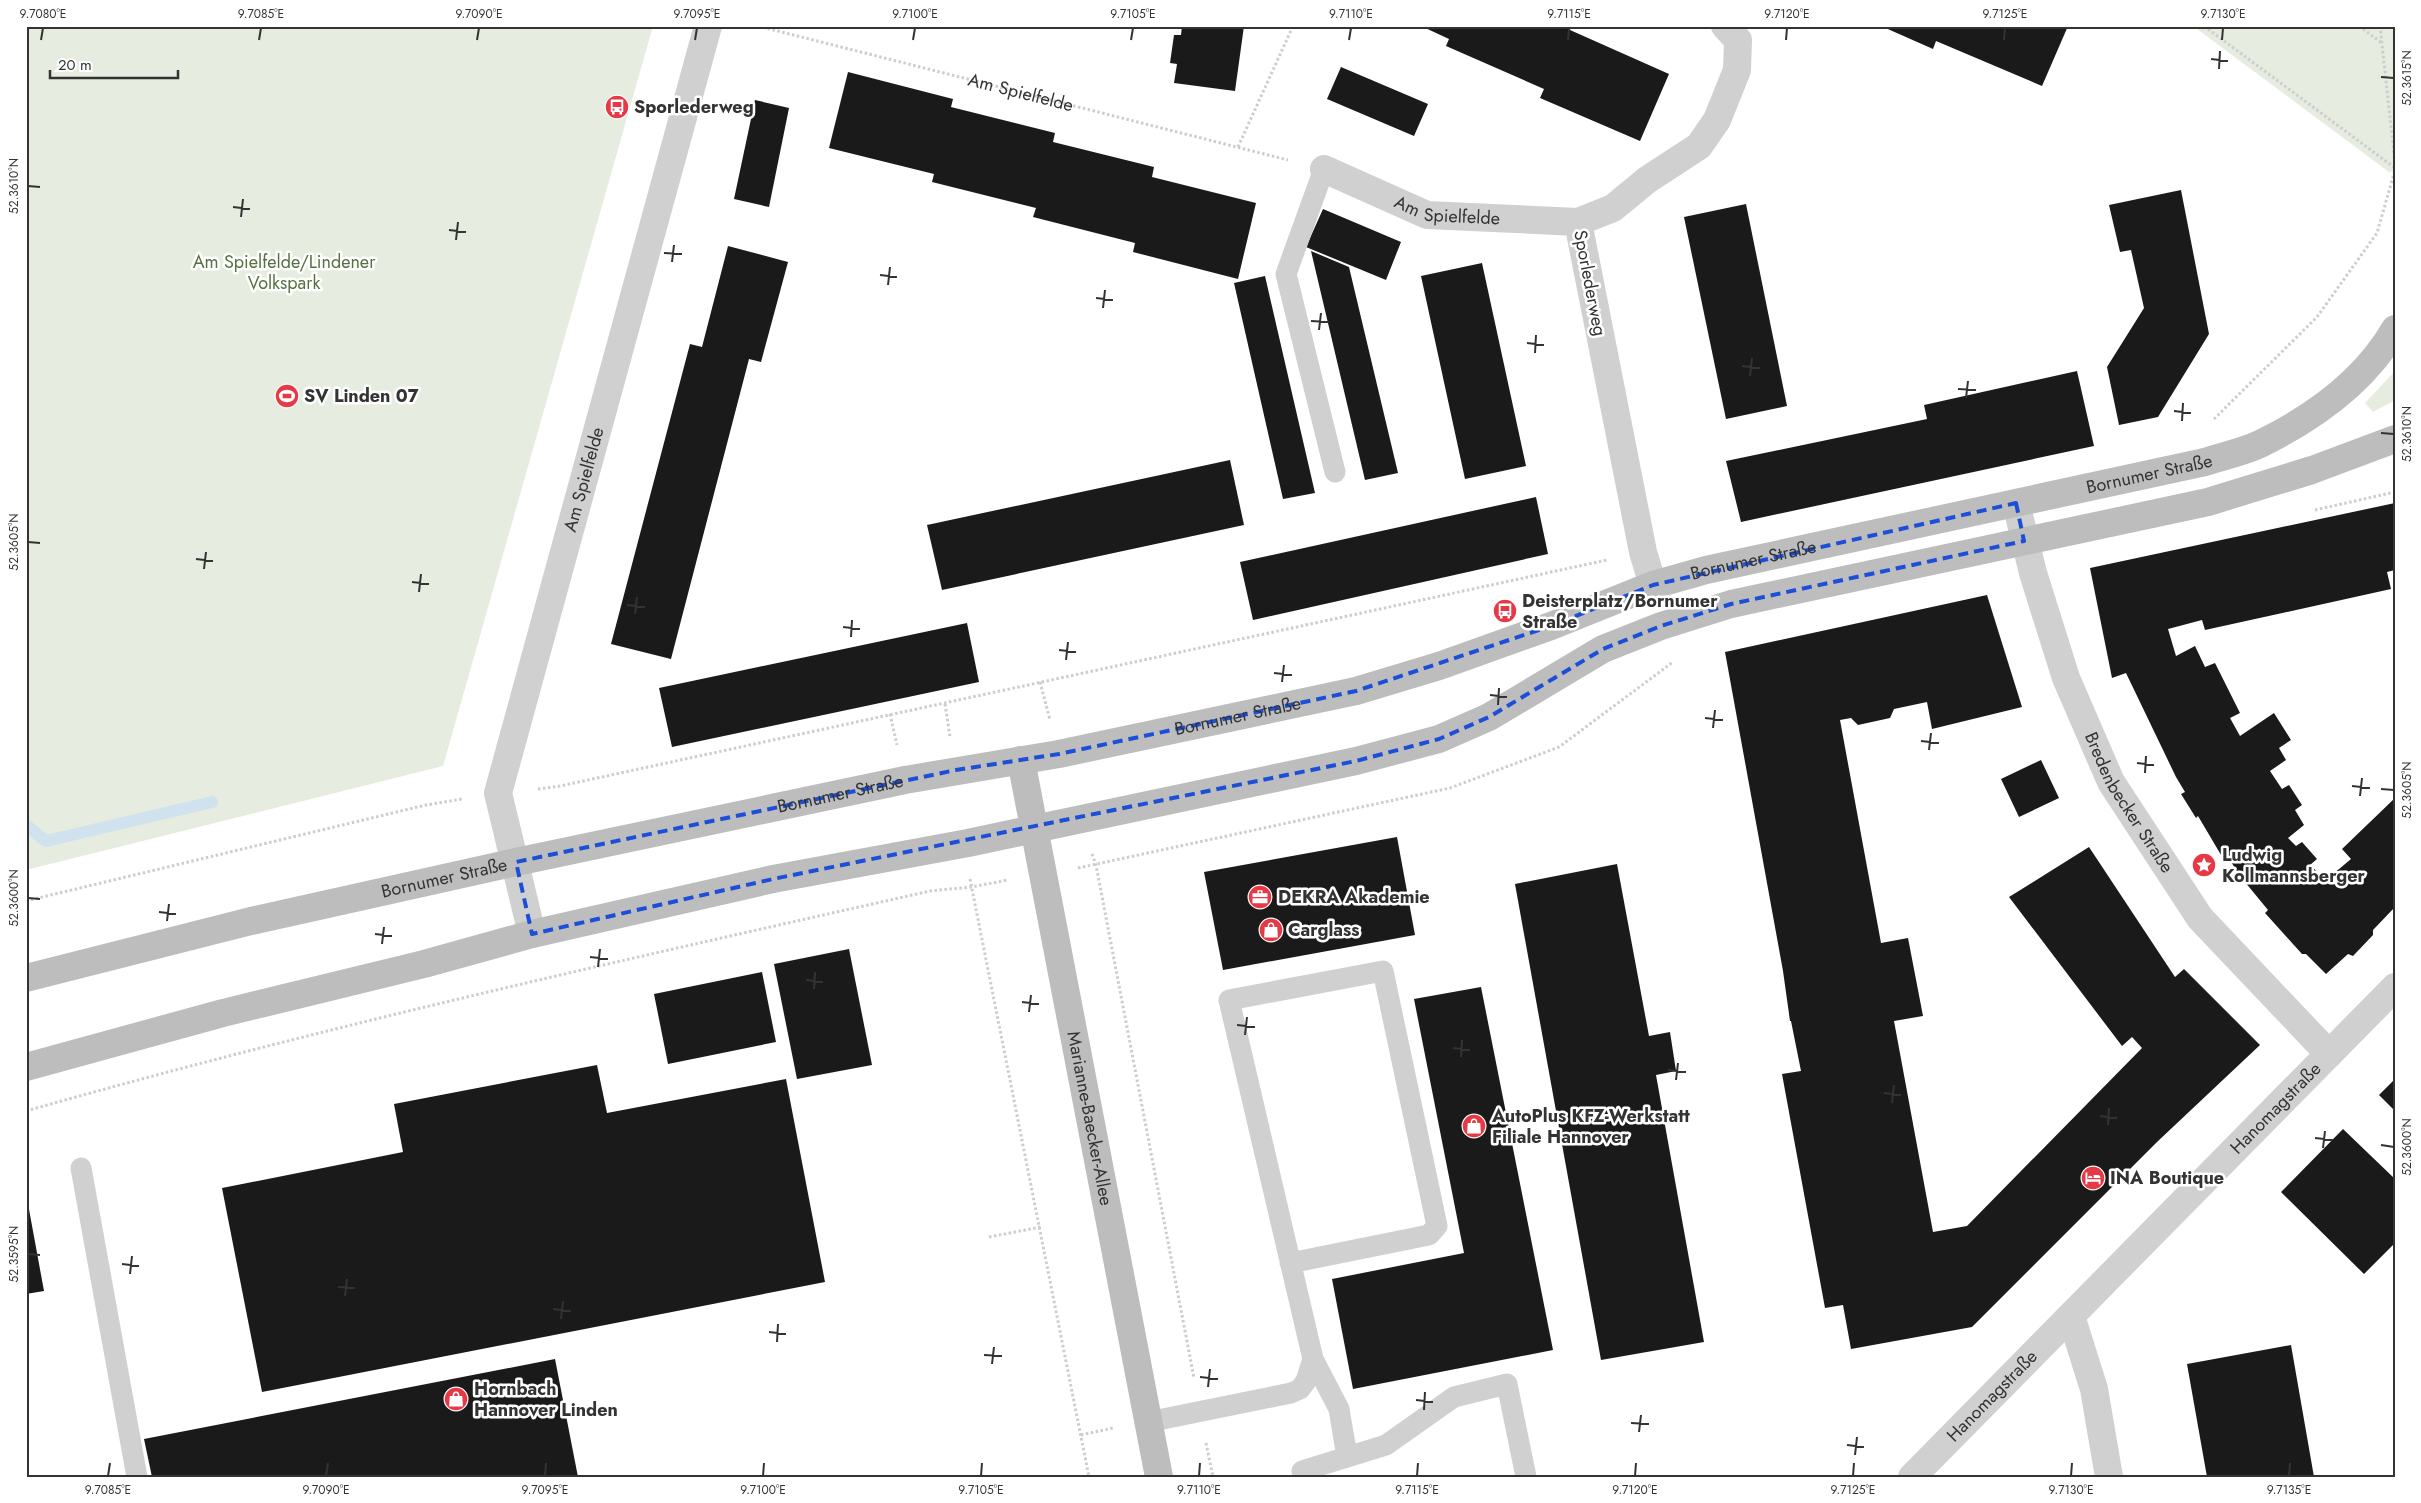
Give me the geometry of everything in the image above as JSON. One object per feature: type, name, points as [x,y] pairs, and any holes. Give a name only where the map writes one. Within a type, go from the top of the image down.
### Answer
[{"type":"main road","name":"Bornumer Straße","points":[[26,978],[251,921],[516,862],[905,780],[1021,760],[1356,691],[1438,666],[1542,629],[1653,585],[1706,570],[2205,462],[2258,444],[2309,416],[2354,381],[2383,349],[2395,329]]},
{"type":"main road","name":"Bornumer Straße","points":[[26,1066],[532,934],[773,879],[1035,828],[1356,761],[1439,739],[1489,718],[1603,649],[1661,626],[1731,604],[2208,502],[2312,470],[2395,439]]},
{"type":"main road","name":"Marianne-Baecker-Allee","points":[[1021,760],[1158,1477]]},
{"type":"street","name":"Am Spielfelde","points":[[532,934],[498,793],[708,26]]},
{"type":"street","name":"Sporlederweg","points":[[1653,585],[1643,552],[1578,222],[1613,208],[1647,180],[1698,146],[1717,120],[1737,70],[1738,40],[1725,26]]},
{"type":"street","name":"Am Spielfelde","points":[[1324,169],[1427,214],[1578,222]]},
{"type":"street","name":"Bredenbecker Straße","points":[[2016,503],[2024,541],[2066,678],[2111,782],[2200,918],[2329,1054]]},
{"type":"street","name":"Hanomagstraße","points":[[1912,1477],[2395,987]]},
{"type":"street","points":[[2071,1316],[2094,1389],[2109,1477]]},
{"type":"lane","points":[[1324,169],[1286,274],[1335,472]]},
{"type":"lane","points":[[1290,1263],[1429,1235],[1437,1226],[1383,971],[1229,1000],[1290,1263],[1313,1359],[1339,1409],[1347,1457]]},
{"type":"lane","points":[[81,1168],[137,1477]]},
{"type":"lane","points":[[1148,1422],[1300,1389],[1312,1369],[1313,1359]]},
{"type":"lane","points":[[1303,1477],[1302,1471],[1386,1445],[1454,1397],[1506,1384],[1526,1477]]},
{"type":"path","name":"Am Spielfelde","points":[[758,26],[1284,159]]},
{"type":"path","points":[[1238,147],[1293,26]]},
{"type":"path","points":[[2204,26],[2395,169],[2377,233],[2317,317],[2208,425]]},
{"type":"path","points":[[2359,26],[2383,44]]},
{"type":"path","points":[[2380,26],[2395,164]]},
{"type":"path","points":[[26,902],[426,805],[498,793],[560,786],[1643,552]]},
{"type":"path","points":[[1096,865],[1213,1477]]},
{"type":"path","points":[[26,1111],[299,1038],[543,978],[930,891],[971,887],[1041,1227],[1089,1477]]},
{"type":"path","points":[[989,1237],[1041,1227]]},
{"type":"highlighted area","points":[[2016,503],[2024,541],[1731,604],[1661,626],[1603,649],[1489,717],[1439,739],[1356,761],[773,879],[532,934],[516,862],[956,770],[1059,754],[1356,691],[1551,626],[1653,585]]},
{"type":"green space","name":"SV Linden 07","points":[[26,26],[653,26],[443,766],[26,870]]},
{"type":"green space","points":[[2193,26],[2395,26],[2395,171],[2389,172]]},
{"type":"green space","points":[[2395,371],[2395,400],[2373,412],[2365,403]]},
{"type":"building","points":[[1182,26],[1244,26],[1235,91],[1174,83],[1177,64],[1170,63],[1174,35],[1181,35]]},
{"type":"building","points":[[1421,26],[1571,26],[1570,30],[1669,74],[1640,141],[1540,98],[1544,89],[1446,46],[1449,39]]},
{"type":"building","points":[[1881,26],[2068,26],[2042,86],[1936,41],[1933,49]]},
{"type":"building","points":[[1341,67],[1428,104],[1414,136],[1327,99]]},
{"type":"building","points":[[848,72],[953,99],[951,107],[1055,133],[1053,142],[1154,167],[1152,177],[1256,203],[1238,279],[1133,252],[1135,243],[1033,217],[1036,208],[932,182],[934,174],[829,148]]},
{"type":"building","points":[[755,100],[789,108],[769,207],[734,199]]},
{"type":"building","points":[[2181,190],[2209,334],[2158,417],[2119,425],[2107,367],[2144,308],[2131,250],[2120,252],[2109,205]]},
{"type":"building","points":[[1746,204],[1787,406],[1726,419],[1684,217]]},
{"type":"building","points":[[1323,209],[1401,242],[1386,280],[1306,247]]},
{"type":"building","points":[[728,246],[788,262],[761,362],[749,359],[671,659],[611,644],[690,344],[702,347]]},
{"type":"building","points":[[1311,251],[1349,267],[1398,473],[1365,480]]},
{"type":"building","points":[[1482,263],[1526,466],[1465,479],[1421,276]]},
{"type":"building","points":[[1265,276],[1315,493],[1283,499],[1234,283]]},
{"type":"building","points":[[2077,371],[2094,446],[1741,522],[1726,461],[1927,419],[1924,405]]},
{"type":"building","points":[[1230,460],[1244,525],[942,590],[927,525]]},
{"type":"building","points":[[1536,497],[1548,554],[1253,620],[1240,562]]},
{"type":"building","points":[[2395,503],[2395,570],[2387,572],[2391,589],[2205,630],[2202,620],[2168,629],[2176,656],[2195,646],[2205,667],[2215,663],[2240,713],[2230,718],[2240,736],[2274,713],[2291,740],[2279,748],[2286,760],[2270,771],[2282,789],[2289,785],[2302,805],[2295,810],[2304,825],[2288,838],[2296,846],[2302,842],[2317,859],[2310,865],[2326,880],[2351,859],[2342,849],[2395,798],[2395,907],[2373,930],[2373,935],[2353,956],[2348,954],[2326,974],[2306,954],[2302,954],[2265,913],[2268,910],[2240,876],[2228,857],[2224,860],[2198,816],[2196,818],[2181,794],[2185,792],[2126,673],[2112,678],[2090,568]]},
{"type":"building","points":[[1987,595],[2022,707],[1932,729],[1927,702],[1894,709],[1890,718],[1858,725],[1851,718],[1840,720],[1881,943],[1908,938],[1923,1016],[1894,1021],[1933,1232],[1967,1226],[2142,1048],[2132,1037],[2122,1046],[2009,897],[2089,847],[2175,977],[2184,969],[2260,1045],[2157,1142],[1972,1327],[1851,1349],[1843,1305],[1825,1308],[1782,1074],[1801,1071],[1790,1021],[1783,971],[1725,652]]},
{"type":"building","points":[[967,623],[979,682],[672,747],[659,688]]},
{"type":"building","points":[[2041,760],[2059,798],[2019,817],[2001,779]]},
{"type":"building","points":[[1397,837],[1415,935],[1223,970],[1204,872]]},
{"type":"building","points":[[1617,864],[1649,1036],[1670,1032],[1676,1071],[1656,1075],[1704,1342],[1601,1360],[1515,884]]},
{"type":"building","points":[[849,949],[872,1065],[797,1079],[774,964]]},
{"type":"building","points":[[762,972],[776,1042],[668,1064],[654,994]]},
{"type":"building","name":"AutoPlus KFZ-Werkstatt Filiale Hannover","points":[[1481,987],[1553,1350],[1353,1389],[1332,1279],[1464,1253],[1414,999]]},
{"type":"building","points":[[597,1065],[607,1113],[786,1079],[825,1282],[262,1392],[222,1188],[403,1152],[394,1104]]},
{"type":"building","points":[[2395,1079],[2395,1111],[2379,1095]]},
{"type":"building","points":[[2343,1129],[2395,1179],[2395,1243],[2364,1274],[2281,1192]]},
{"type":"building","points":[[26,1193],[44,1291],[26,1294]]},
{"type":"building","points":[[2291,1345],[2314,1477],[2207,1477],[2187,1364]]},
{"type":"building","name":"Hornbach Hannover Linden","points":[[555,1359],[578,1477],[152,1477],[144,1439]]},
{"type":"waterway","points":[[26,825],[46,841],[212,802]]},
{"type":"place","name":"Sporlederweg","points":[[617,107]]},
{"type":"place","name":"SV Linden 07","points":[[287,396]]},
{"type":"place","name":"Deisterplatz/Bornumer Straße","points":[[1505,611]]},
{"type":"place","name":"Ludwig Kollmannsberger","points":[[2204,865]]},
{"type":"place","name":"DEKRA Akademie","points":[[1260,897]]},
{"type":"place","name":"Carglass","points":[[1271,930]]},
{"type":"place","name":"AutoPlus KFZ-Werkstatt Filiale Hannover","points":[[1474,1126]]},
{"type":"place","name":"INA Boutique","points":[[2093,1178]]},
{"type":"place","name":"Hornbach Hannover Linden","points":[[456,1399]]},
{"type":"park label","name":"Am Spielfelde/Lindener Volkspark","points":[[284,272]]}]
